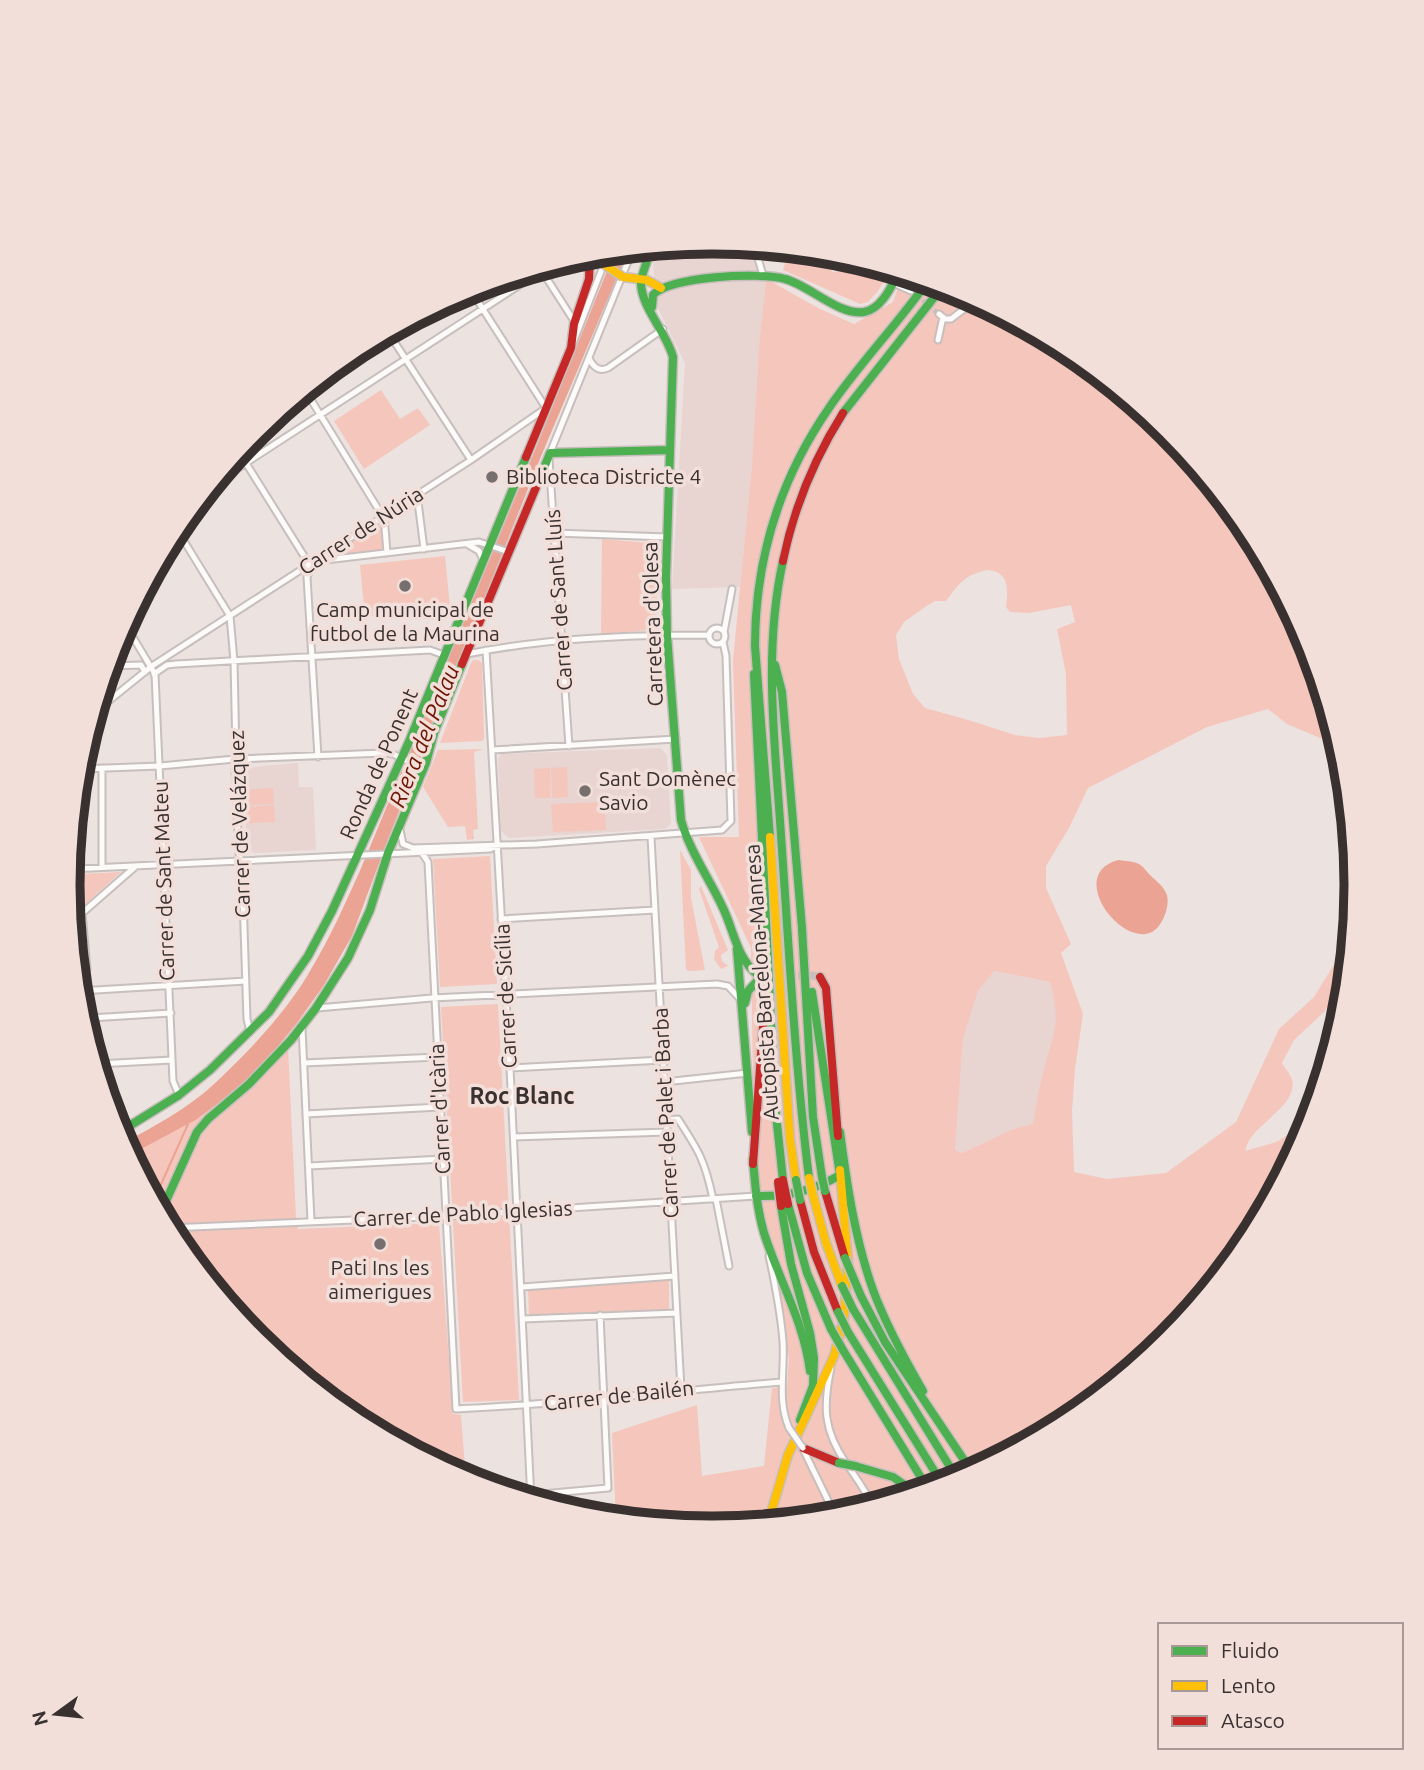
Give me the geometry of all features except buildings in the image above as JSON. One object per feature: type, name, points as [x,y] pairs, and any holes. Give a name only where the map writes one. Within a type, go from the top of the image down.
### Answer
[{"type":"main road","points":[[645,257],[653,278],[665,287]]},
{"type":"main road","points":[[632,278],[647,261]]},
{"type":"main road","points":[[604,263],[632,278],[665,287],[763,275],[796,283],[848,310],[861,313],[874,307],[893,283]]},
{"type":"main road","name":"Ronda de Ponent","points":[[128,1125],[178,1095],[210,1070],[250,1032],[277,1002],[302,966],[328,920],[402,759],[571,348],[571,330],[591,276],[591,266]]},
{"type":"main road","points":[[632,278],[642,289],[650,306]]},
{"type":"main road","points":[[632,278],[650,306]]},
{"type":"main road","points":[[650,306],[653,294],[665,287]]},
{"type":"main road","name":"Autopista Barcelona-Manresa","points":[[921,289],[827,409],[789,478],[772,526],[763,564],[755,646],[788,1114],[800,1200],[814,1252],[838,1312],[937,1475]]},
{"type":"main road","name":"Autopista Barcelona-Manresa","points":[[936,295],[846,408],[816,460],[789,529],[780,563],[772,617],[771,651],[798,1086],[809,1178],[826,1243],[853,1309],[951,1469]]},
{"type":"main road","name":"Carretera d'Olesa","points":[[650,306],[670,343],[673,357],[667,537],[667,635],[680,810],[684,833],[718,896],[734,936]]},
{"type":"main road","points":[[549,454],[670,450]]},
{"type":"main road","name":"Ronda de Ponent","points":[[316,1008],[359,936],[434,733],[549,454]]},
{"type":"main road","points":[[755,646],[753,693],[781,1181],[791,1264],[814,1358],[813,1386],[800,1420]]},
{"type":"main road","points":[[771,651],[782,692],[802,928],[813,1117],[825,1191],[845,1258],[861,1296],[885,1342],[940,1421]]},
{"type":"main road","points":[[802,928],[806,939],[812,995],[841,1175]]},
{"type":"main road","points":[[734,936],[748,966],[758,977],[748,991],[744,1013]]},
{"type":"main road","points":[[734,936],[744,1013],[756,1196],[764,1233],[806,1344],[809,1380],[792,1447]]},
{"type":"main road","points":[[770,1513],[777,1486],[792,1447],[834,1356],[844,1318],[848,1276],[826,988],[820,977]]},
{"type":"main road","points":[[754,1164],[765,988],[769,979]]},
{"type":"main road","points":[[165,1201],[197,1132],[212,1115],[249,1084],[316,1008]]},
{"type":"main road","points":[[836,1100],[850,1201],[871,1282],[901,1352],[966,1462]]},
{"type":"main road","points":[[756,1196],[822,1185],[841,1175]]},
{"type":"main road","points":[[755,1180],[761,1188],[774,1195]]},
{"type":"main road","points":[[784,1205],[831,1329],[923,1480]]},
{"type":"main road","points":[[803,1448],[819,1457],[892,1477],[905,1486]]},
{"type":"street","points":[[757,255],[763,275]]},
{"type":"street","name":"Ronda de Ponent","points":[[549,454],[629,259]]},
{"type":"street","name":"Ronda de Ponent","points":[[571,348],[604,263]]},
{"type":"street","points":[[545,276],[575,321]]},
{"type":"street","points":[[237,469],[524,282]]},
{"type":"street","points":[[893,283],[911,291]]},
{"type":"street","points":[[477,299],[545,408]]},
{"type":"street","points":[[937,340],[941,316],[951,319],[966,308]]},
{"type":"street","points":[[589,358],[597,369],[602,371],[663,330]]},
{"type":"street","points":[[393,340],[471,460]]},
{"type":"street","points":[[311,398],[384,515],[387,553]]},
{"type":"street","name":"Carrer de Núria","points":[[108,701],[152,666],[471,460],[545,408]]},
{"type":"street","name":"Carrer de Sant Lluís","points":[[549,454],[569,746]]},
{"type":"street","points":[[246,463],[312,563]]},
{"type":"street","points":[[417,494],[424,549]]},
{"type":"street","points":[[555,533],[667,537]]},
{"type":"street","points":[[183,540],[230,615]]},
{"type":"street","points":[[312,563],[479,542],[508,552]]},
{"type":"street","points":[[467,544],[479,551],[483,560]]},
{"type":"street","points":[[312,563],[307,577],[318,757]]},
{"type":"street","points":[[298,572],[307,577]]},
{"type":"street","points":[[400,830],[403,844],[413,848],[651,837],[722,830],[731,821],[727,675],[723,642],[732,589]]},
{"type":"street","name":"Carrer de Velázquez","points":[[230,615],[250,1032]]},
{"type":"street","points":[[709,635],[714,629],[719,628],[724,632]]},
{"type":"street","points":[[467,654],[562,642],[709,635]]},
{"type":"street","points":[[709,635],[714,644],[723,642]]},
{"type":"street","name":"Carrer de Sant Mateu","points":[[132,636],[155,674],[173,1080],[178,1095]]},
{"type":"street","points":[[120,666],[141,665],[145,672],[155,674],[167,665],[176,664],[430,650],[444,655]]},
{"type":"street","name":"Carrer de Sicília","points":[[486,650],[522,1287],[531,1489]]},
{"type":"street","points":[[175,651],[176,664]]},
{"type":"street","points":[[467,654],[478,654],[486,661]]},
{"type":"street","points":[[492,751],[676,739]]},
{"type":"street","points":[[92,768],[383,753],[393,754],[418,766],[420,776]]},
{"type":"street","points":[[102,768],[102,867]]},
{"type":"street","name":"Carrer de Palet i Barba","points":[[651,837],[681,1389]]},
{"type":"street","points":[[81,865],[83,868],[422,853],[490,849],[496,846]]},
{"type":"street","name":"Carrer d'Icària","points":[[422,853],[428,862],[456,1409]]},
{"type":"street","points":[[87,969],[82,914],[136,866]]},
{"type":"street","points":[[501,919],[655,911]]},
{"type":"street","points":[[90,990],[246,981]]},
{"type":"street","points":[[316,1008],[435,998],[717,984],[728,986],[743,1002]]},
{"type":"street","points":[[95,1018],[171,1013]]},
{"type":"street","points":[[302,1027],[311,1221]]},
{"type":"street","points":[[304,1063],[438,1057]]},
{"type":"street","points":[[107,1063],[172,1060]]},
{"type":"street","points":[[510,1068],[663,1060]]},
{"type":"street","points":[[664,1082],[748,1073]]},
{"type":"street","points":[[306,1114],[440,1107]]},
{"type":"street","points":[[666,1120],[678,1119],[705,1163],[729,1266]]},
{"type":"street","points":[[514,1137],[667,1132]]},
{"type":"street","points":[[309,1166],[443,1159]]},
{"type":"street","name":"Carrer de Pablo Iglesias","points":[[182,1227],[671,1203],[756,1196]]},
{"type":"street","points":[[764,1233],[782,1327],[783,1409],[789,1428],[803,1448],[830,1505]]},
{"type":"street","points":[[522,1287],[675,1276]]},
{"type":"street","points":[[523,1319],[677,1313]]},
{"type":"street","points":[[549,1495],[608,1488],[600,1315]]},
{"type":"street","points":[[834,1356],[826,1399],[827,1424],[838,1452],[868,1497]]},
{"type":"street","name":"Carrer de Bailén","points":[[456,1409],[526,1406],[681,1389],[782,1382]]},
{"type":"shaded area","points":[[755,255],[766,281],[740,587],[672,589],[685,363],[656,304],[653,257]]},
{"type":"shaded area","points":[[786,258],[830,265],[832,272],[852,270],[886,278],[868,302],[860,304],[783,270]]},
{"type":"shaded area","points":[[766,281],[854,324],[893,302],[900,282],[915,287],[954,302],[1028,338],[1063,360],[1128,410],[1159,438],[1187,469],[1237,534],[1259,569],[1295,643],[1322,722],[1326,741],[1287,724],[1268,709],[1207,727],[1088,788],[1069,828],[1046,866],[1046,888],[1071,944],[1061,953],[1083,1014],[1072,1111],[1074,1172],[1107,1179],[1166,1173],[1236,1122],[1279,1029],[1314,997],[1339,956],[1332,1001],[1294,1040],[1282,1063],[1291,1077],[1293,1087],[1289,1097],[1248,1142],[1246,1151],[1275,1142],[1289,1133],[1297,1122],[1259,1201],[1237,1236],[1187,1301],[1159,1332],[1096,1386],[1063,1410],[1028,1432],[954,1468],[915,1483],[835,1504],[753,1515],[712,1516],[671,1515],[616,1509],[612,1433],[697,1405],[702,1476],[764,1466],[772,1388],[787,1387],[789,1360],[759,1178],[753,1084],[751,948],[699,837],[739,837],[733,660]],"holes":[[[988,570],[995,571],[1006,583],[1006,607],[1010,612],[1029,613],[1071,605],[1075,622],[1057,629],[1066,674],[1067,735],[1039,738],[1015,735],[925,708],[913,694],[899,659],[896,635],[904,622],[935,601],[946,601],[968,577]],[[994,971],[1050,982],[1055,1007],[1055,1027],[1033,1124],[1013,1129],[962,1153],[955,1150],[963,1039],[978,991]]]},
{"type":"shaded area","points":[[381,390],[400,419],[418,408],[430,425],[364,469],[334,421]]},
{"type":"shaded area","points":[[382,523],[383,550],[324,559]]},
{"type":"shaded area","points":[[602,539],[649,543],[656,547],[657,617],[651,630],[601,634]]},
{"type":"shaded area","name":"Camp municipal de futbol de la Maurina","points":[[445,556],[450,608],[365,616],[360,565]]},
{"type":"shaded area","points":[[478,660],[482,663],[484,738],[482,741],[440,743],[471,663]]},
{"type":"shaded area","name":"Sant Domènec Savio","points":[[660,748],[667,755],[671,823],[665,829],[509,838],[501,831],[498,759],[502,754]]},
{"type":"shaded area","points":[[484,749],[474,752],[478,829],[473,830],[474,839],[467,840],[465,826],[448,827],[423,787],[438,750]]},
{"type":"shaded area","points":[[298,763],[299,787],[313,787],[316,850],[254,853],[247,847],[242,768]]},
{"type":"shaded area","points":[[567,767],[568,797],[552,798],[551,768]]},
{"type":"shaded area","points":[[550,768],[550,798],[535,798],[534,769]]},
{"type":"shaded area","points":[[273,788],[274,804],[245,805],[245,790]]},
{"type":"shaded area","points":[[604,802],[606,830],[553,832],[551,804]]},
{"type":"shaded area","points":[[274,805],[275,822],[246,823],[245,807]]},
{"type":"shaded area","points":[[680,850],[691,870],[691,898],[705,970],[686,969]]},
{"type":"shaded area","points":[[490,856],[497,984],[440,987],[433,859]]},
{"type":"shaded area","points":[[121,872],[84,905],[84,874]]},
{"type":"shaded area","points":[[701,886],[728,950],[721,955],[722,961],[728,966],[721,969],[714,959],[715,951],[719,947],[699,889]]},
{"type":"shaded area","points":[[993,971],[1050,982],[1057,1007],[1054,1041],[1044,1069],[1033,1125],[1013,1129],[962,1153],[955,1150],[963,1039],[978,991]]},
{"type":"shaded area","points":[[498,1004],[519,1400],[463,1402],[441,1007]]},
{"type":"shaded area","points":[[280,1042],[288,1048],[298,1229],[439,1223],[453,1414],[461,1415],[465,1466],[396,1432],[361,1410],[296,1360],[265,1332],[211,1269],[187,1236],[146,1164],[139,1149],[262,1066]]},
{"type":"shaded area","points":[[1316,1067],[1300,1114],[1305,1092]]},
{"type":"shaded area","points":[[669,1280],[669,1309],[529,1315],[528,1289]]},
{"type":"water","name":"Riera del Palau","points":[[624,260],[542,454],[352,936],[324,985],[262,1066],[246,1082],[197,1119],[140,1150],[134,1137],[170,1117],[213,1085],[278,1016],[301,986],[317,958],[338,920],[362,866],[610,262]]},
{"type":"water","points":[[1118,860],[1140,865],[1165,891],[1168,900],[1166,912],[1155,930],[1143,934],[1129,931],[1116,922],[1105,909],[1098,895],[1097,880],[1103,868]]},
{"type":"waterway","points":[[159,1189],[188,1124]]},
{"type":"tunnel","points":[[911,291],[939,314]]},
{"type":"tunnel","points":[[786,976],[820,977]]},
{"type":"traffic: fast","points":[[645,257],[647,261],[641,280],[642,292],[673,357],[666,577],[667,635],[681,820],[741,953],[758,975]]},
{"type":"traffic: fast","points":[[652,307],[653,295],[677,284],[716,277],[756,276],[785,279],[834,305],[854,312],[864,312],[881,301],[895,281]]},
{"type":"traffic: fast","points":[[770,837],[755,646],[756,614],[765,552],[784,492],[812,435],[853,376],[922,290]]},
{"type":"traffic: fast","points":[[843,413],[936,295]]},
{"type":"traffic: fast","points":[[542,473],[550,453],[670,450]]},
{"type":"traffic: fast","points":[[129,1126],[179,1095],[210,1070],[269,1012],[308,956],[332,911],[408,744],[526,457]]},
{"type":"traffic: fast","points":[[783,561],[773,629],[772,698],[793,1007],[809,1178]]},
{"type":"traffic: fast","points":[[166,1202],[197,1132],[291,1040],[316,1008],[348,958],[370,910],[388,853],[426,763],[434,733],[462,664]]},
{"type":"traffic: fast","points":[[775,665],[782,692],[802,928],[813,1117],[822,1177]]},
{"type":"traffic: fast","points":[[754,674],[775,1105],[783,1180]]},
{"type":"traffic: fast","points":[[737,949],[752,1132]]},
{"type":"traffic: fast","points":[[745,1003],[748,991],[759,979]]},
{"type":"traffic: fast","points":[[812,992],[840,1175]]},
{"type":"traffic: fast","points":[[840,1132],[852,1212],[867,1271],[890,1329],[923,1391]]},
{"type":"traffic: fast","points":[[753,1159],[764,1233],[797,1318],[810,1371]]},
{"type":"traffic: fast","points":[[756,1196],[800,1192],[840,1175]]},
{"type":"traffic: fast","points":[[822,1177],[825,1191]]},
{"type":"traffic: fast","points":[[796,1180],[800,1200]]},
{"type":"traffic: fast","points":[[788,1204],[807,1273],[831,1329]]},
{"type":"traffic: fast","points":[[781,1206],[791,1264],[814,1358],[813,1386],[800,1420]]},
{"type":"traffic: fast","points":[[845,1258],[861,1296]]},
{"type":"traffic: fast","points":[[842,1286],[853,1309]]},
{"type":"traffic: fast","points":[[861,1296],[885,1342],[966,1463]]},
{"type":"traffic: fast","points":[[853,1309],[951,1469]]},
{"type":"traffic: fast","points":[[838,1312],[848,1332]]},
{"type":"traffic: fast","points":[[831,1329],[843,1350]]},
{"type":"traffic: fast","points":[[848,1332],[937,1475]]},
{"type":"traffic: fast","points":[[843,1350],[923,1480]]},
{"type":"traffic: fast","points":[[839,1463],[855,1466]]},
{"type":"traffic: fast","points":[[855,1466],[893,1477],[906,1486]]},
{"type":"traffic: slow","points":[[603,264],[623,277]]},
{"type":"traffic: slow","points":[[623,277],[647,280],[661,288]]},
{"type":"traffic: slow","points":[[770,837],[790,1139],[796,1180]]},
{"type":"traffic: slow","points":[[771,1513],[788,1455],[834,1356],[844,1318],[848,1263],[840,1170]]},
{"type":"traffic: slow","points":[[809,1178],[813,1195]]},
{"type":"traffic: slow","points":[[813,1195],[826,1243],[842,1286]]},
{"type":"traffic: jam","points":[[526,457],[571,348],[574,324],[589,279],[590,266]]},
{"type":"traffic: jam","points":[[783,561],[806,484],[843,413]]},
{"type":"traffic: jam","points":[[462,664],[542,473]]},
{"type":"traffic: jam","points":[[820,977],[826,988],[838,1136]]},
{"type":"traffic: jam","points":[[753,1164],[765,1000]]},
{"type":"traffic: jam","points":[[783,1180],[788,1204]]},
{"type":"traffic: jam","points":[[778,1182],[781,1206]]},
{"type":"traffic: jam","points":[[825,1191],[845,1258]]},
{"type":"traffic: jam","points":[[800,1200],[814,1252],[838,1312]]},
{"type":"traffic: jam","points":[[803,1448],[839,1463]]},
{"type":"place","name":"Biblioteca Districte 4","points":[[492,477]]},
{"type":"place","name":"Camp municipal de futbol de la Maurina","points":[[405,586]]},
{"type":"place","name":"Sant Domènec Savio","points":[[585,791]]},
{"type":"place","name":"Pati Ins les aimerigues","points":[[380,1244]]},
{"type":"district","name":"Roc Blanc","points":[[522,1096]]}]
